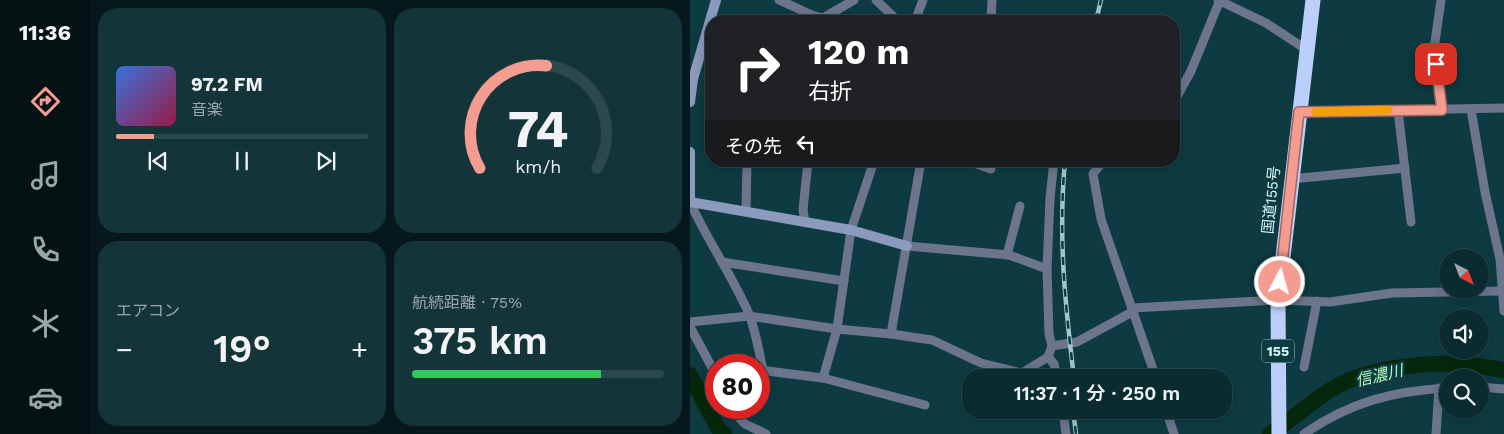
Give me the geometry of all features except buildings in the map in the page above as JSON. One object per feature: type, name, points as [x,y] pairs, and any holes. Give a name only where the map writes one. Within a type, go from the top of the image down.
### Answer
[{"type":"highway","name":"国道155号","points":[[1279,434],[1278,300],[1313,0]]},
{"type":"street","points":[[712,15],[716,0]]},
{"type":"street","points":[[779,0],[806,15]]},
{"type":"street","points":[[828,15],[854,0]]},
{"type":"street","points":[[876,0],[892,15]]},
{"type":"street","points":[[917,15],[923,0]]},
{"type":"street","points":[[991,15],[992,0]]},
{"type":"street","points":[[1180,90],[1190,71],[1219,0],[1266,23],[1307,50]]},
{"type":"street","points":[[1441,0],[1434,49],[1442,110]]},
{"type":"street","points":[[690,102],[693,79],[705,38]]},
{"type":"street","points":[[1299,112],[1504,108]]},
{"type":"street","points":[[1471,109],[1486,201],[1500,260],[1504,311]]},
{"type":"street","points":[[1398,110],[1411,222]]},
{"type":"street","points":[[690,152],[690,202],[703,231],[722,262],[749,316],[757,354]]},
{"type":"street","points":[[746,167],[746,212]]},
{"type":"street","points":[[805,222],[803,210],[807,167]]},
{"type":"street","points":[[823,378],[837,329],[851,230],[872,167]]},
{"type":"street","points":[[891,334],[920,167]]},
{"type":"street","points":[[985,167],[991,169]]},
{"type":"street","points":[[690,322],[749,316],[932,340],[1001,370],[1022,372],[1048,357],[1052,346],[1049,334],[1047,269],[1053,167]]},
{"type":"street","points":[[1099,167],[1093,174],[1093,182],[1101,219],[1153,369]]},
{"type":"street","points":[[1291,179],[1405,168]]},
{"type":"street","points":[[690,202],[851,230],[907,246],[1007,255],[1047,269]]},
{"type":"street","points":[[1007,255],[1020,206]]},
{"type":"street","points":[[722,262],[844,281]]},
{"type":"street","points":[[1052,346],[1077,342],[1133,310],[1278,300],[1330,302],[1392,293],[1502,291]]},
{"type":"street","points":[[1304,367],[1317,301]]},
{"type":"street","points":[[690,328],[705,355]]},
{"type":"street","points":[[1048,357],[1054,364],[1055,369]]},
{"type":"street","points":[[770,371],[823,378],[925,405]]},
{"type":"street","points":[[1304,434],[1364,401],[1405,391],[1439,388]]},
{"type":"street","points":[[1489,388],[1504,389]]},
{"type":"street","points":[[1436,434],[1439,414]]},
{"type":"street","points":[[740,419],[745,424],[766,434]]},
{"type":"street","points":[[1064,419],[1066,434]]},
{"type":"street","points":[[1169,419],[1174,434]]},
{"type":"waterway","name":"信濃川","points":[[1270,434],[1330,390],[1351,379],[1365,375],[1397,368],[1430,364],[1464,364],[1504,370]]},
{"type":"waterway","name":"信濃川","points":[[690,375],[718,428],[724,434]]},
{"type":"railway","points":[[1097,15],[1101,0]]},
{"type":"railway","points":[[1065,167],[1062,216],[1063,270],[1073,369]]},
{"type":"railway","points":[[1074,419],[1076,434]]},
{"type":"slow traffic","points":[[1316,112],[1388,110]]},
{"type":"route","points":[[1280,282],[1299,112],[1442,110],[1436,64]]}]
